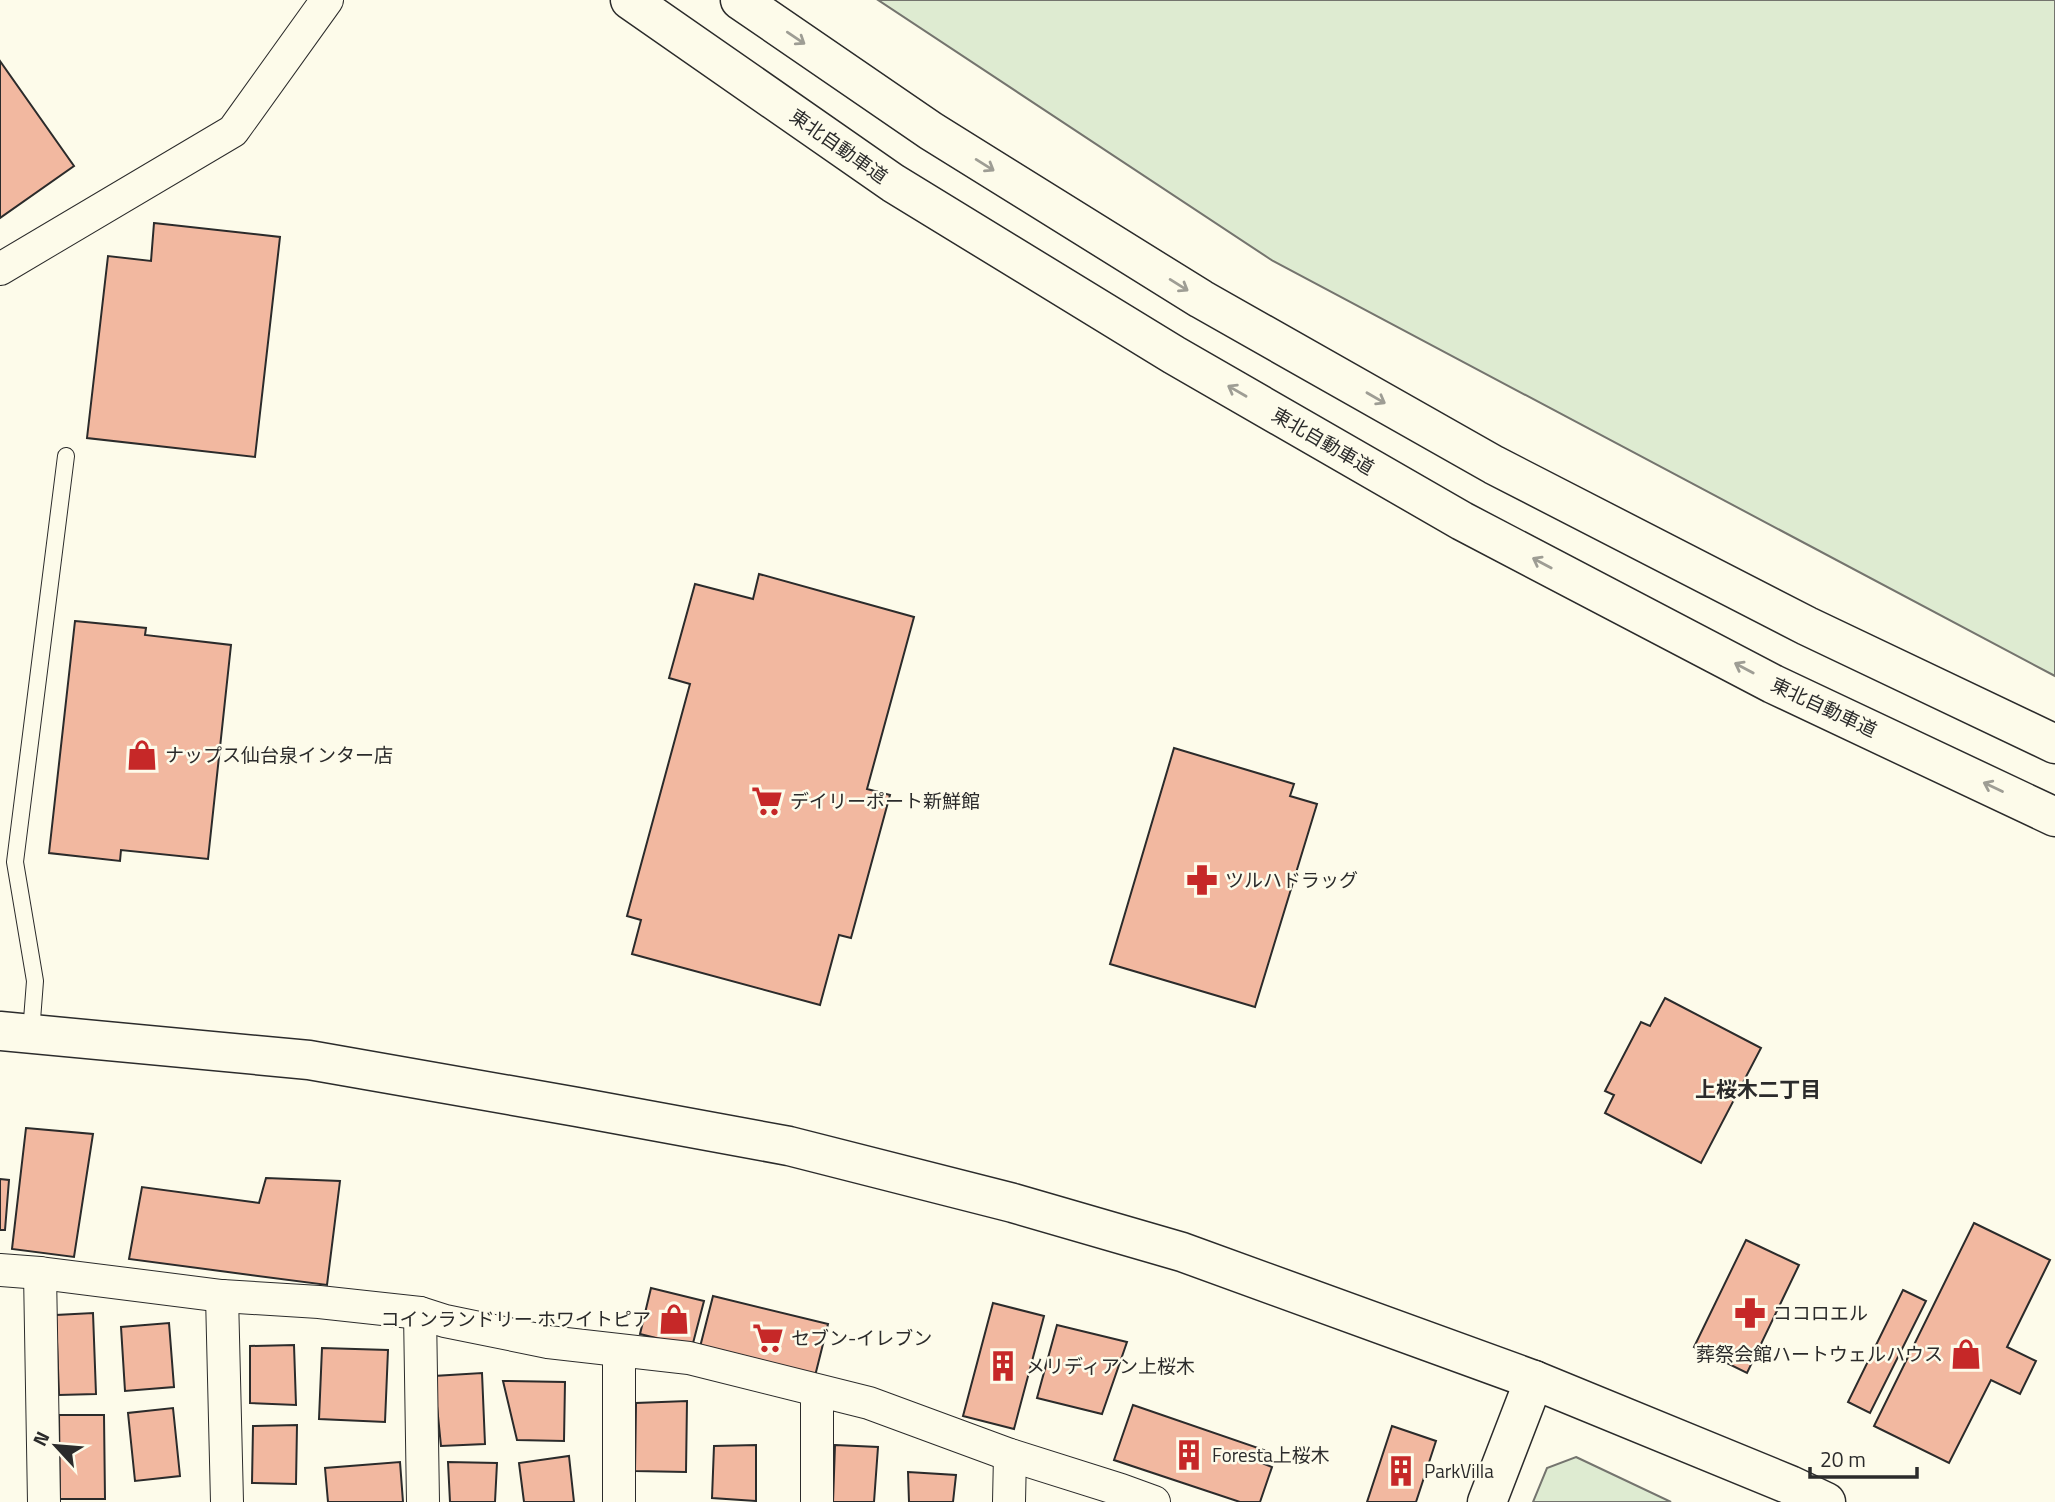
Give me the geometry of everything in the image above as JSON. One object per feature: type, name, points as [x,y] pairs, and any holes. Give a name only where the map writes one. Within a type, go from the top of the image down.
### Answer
[{"type":"main road","name":"東北自動車道","points":[[630,0],[893,183],[1174,355],[1438,507],[1773,684],[2055,817]]},
{"type":"main road","points":[[740,0],[931,131],[1201,299],[1494,465],[1808,626],[2055,744]]},
{"type":"main road","points":[[16,1032],[309,1060],[789,1146],[1013,1203],[1182,1252],[1534,1380],[1826,1502]]},
{"type":"main road","points":[[1487,1502],[1534,1380]]},
{"type":"street","points":[[0,269],[233,131],[327,0]]},
{"type":"street","points":[[0,1270],[222,1296],[319,1302],[420,1313],[445,1321],[548,1342],[689,1358],[869,1404],[1010,1455],[1154,1502]]},
{"type":"street","points":[[40,1273],[44,1502]]},
{"type":"street","points":[[222,1296],[228,1502]]},
{"type":"street","points":[[420,1313],[423,1502]]},
{"type":"street","points":[[619,1351],[619,1502]]},
{"type":"street","points":[[817,1391],[817,1502]]},
{"type":"street","points":[[1009,1502],[1010,1455]]},
{"type":"lane","points":[[16,1032],[35,981],[15,862],[66,456]]},
{"type":"green space","points":[[878,0],[2055,0],[2055,676],[1273,261]]},
{"type":"green space","points":[[1576,1457],[1671,1502],[1533,1502],[1547,1468]]},
{"type":"building","points":[[0,61],[74,166],[0,218]]},
{"type":"building","points":[[154,223],[280,237],[255,457],[87,438],[108,256],[151,261]]},
{"type":"building","points":[[759,574],[914,617],[867,789],[890,795],[851,938],[839,935],[820,1005],[632,954],[641,920],[627,916],[690,684],[669,678],[695,584],[753,599]]},
{"type":"building","points":[[75,621],[146,628],[145,635],[231,645],[208,859],[121,850],[120,861],[49,853]]},
{"type":"building","points":[[1174,748],[1294,784],[1290,796],[1317,804],[1255,1007],[1110,964]]},
{"type":"building","points":[[1665,998],[1761,1048],[1701,1163],[1605,1113],[1614,1095],[1605,1091],[1641,1022],[1650,1026]]},
{"type":"building","points":[[26,1128],[93,1134],[74,1257],[12,1249]]},
{"type":"building","points":[[266,1178],[340,1181],[327,1285],[129,1259],[142,1187],[259,1203]]},
{"type":"building","points":[[0,1179],[9,1180],[5,1230],[0,1230]]},
{"type":"building","points":[[1974,1223],[2050,1260],[2007,1347],[2036,1361],[2020,1394],[1991,1380],[1949,1463],[1874,1426]]},
{"type":"building","points":[[1746,1240],[1799,1265],[1747,1373],[1694,1347]]},
{"type":"building","points":[[651,1288],[704,1301],[692,1347],[640,1334]]},
{"type":"building","points":[[1903,1290],[1926,1301],[1870,1413],[1848,1402]]},
{"type":"building","points":[[713,1296],[828,1324],[815,1376],[700,1347]]},
{"type":"building","name":"メリディアン上桜木","points":[[993,1303],[1044,1316],[1014,1429],[963,1416]]},
{"type":"building","points":[[93,1313],[96,1394],[59,1395],[56,1315]]},
{"type":"building","points":[[169,1323],[174,1387],[125,1391],[121,1327]]},
{"type":"building","points":[[1057,1325],[1127,1342],[1102,1414],[1037,1398]]},
{"type":"building","points":[[294,1345],[296,1405],[250,1403],[250,1346]]},
{"type":"building","points":[[322,1348],[388,1350],[385,1422],[319,1419]]},
{"type":"building","points":[[482,1373],[485,1444],[441,1446],[434,1376]]},
{"type":"building","points":[[503,1381],[565,1382],[564,1441],[517,1440]]},
{"type":"building","points":[[687,1401],[686,1472],[635,1471],[636,1403]]},
{"type":"building","name":"Foresta上桜木","points":[[1133,1405],[1264,1450],[1259,1462],[1272,1467],[1260,1502],[1240,1502],[1114,1460]]},
{"type":"building","points":[[173,1408],[180,1476],[135,1481],[128,1413]]},
{"type":"building","points":[[59,1415],[104,1415],[105,1499],[60,1499]]},
{"type":"building","points":[[297,1425],[296,1484],[252,1483],[253,1426]]},
{"type":"building","name":"ParkVilla","points":[[1392,1426],[1436,1441],[1416,1502],[1367,1502]]},
{"type":"building","points":[[756,1445],[756,1501],[712,1498],[714,1446]]},
{"type":"building","points":[[835,1445],[878,1447],[874,1502],[833,1502]]},
{"type":"building","points":[[569,1456],[574,1502],[524,1502],[519,1463]]},
{"type":"building","points":[[400,1462],[403,1502],[328,1502],[325,1468]]},
{"type":"building","points":[[448,1462],[497,1463],[495,1502],[450,1502]]},
{"type":"building","points":[[908,1472],[956,1475],[953,1502],[909,1502]]},
{"type":"place","name":"ナップス仙台泉インター店","points":[[142,755]]},
{"type":"place","name":"デイリーポート新鮮館","points":[[767,801]]},
{"type":"place","name":"ツルハドラッグ","points":[[1202,880]]},
{"type":"place","name":"ココロエル","points":[[1750,1313]]},
{"type":"place","name":"コインランドリー ホワイトピア","points":[[674,1319]]},
{"type":"place","name":"セブン-イレブン","points":[[768,1338]]},
{"type":"place","name":"葬祭会館ハートウェルハウス","points":[[1966,1354]]},
{"type":"place","name":"メリディアン上桜木","points":[[1003,1366]]},
{"type":"place","name":"Foresta上桜木","points":[[1189,1455]]},
{"type":"place","name":"ParkVilla","points":[[1401,1471]]},
{"type":"district","name":"上桜木二丁目","points":[[1758,1090]]}]
